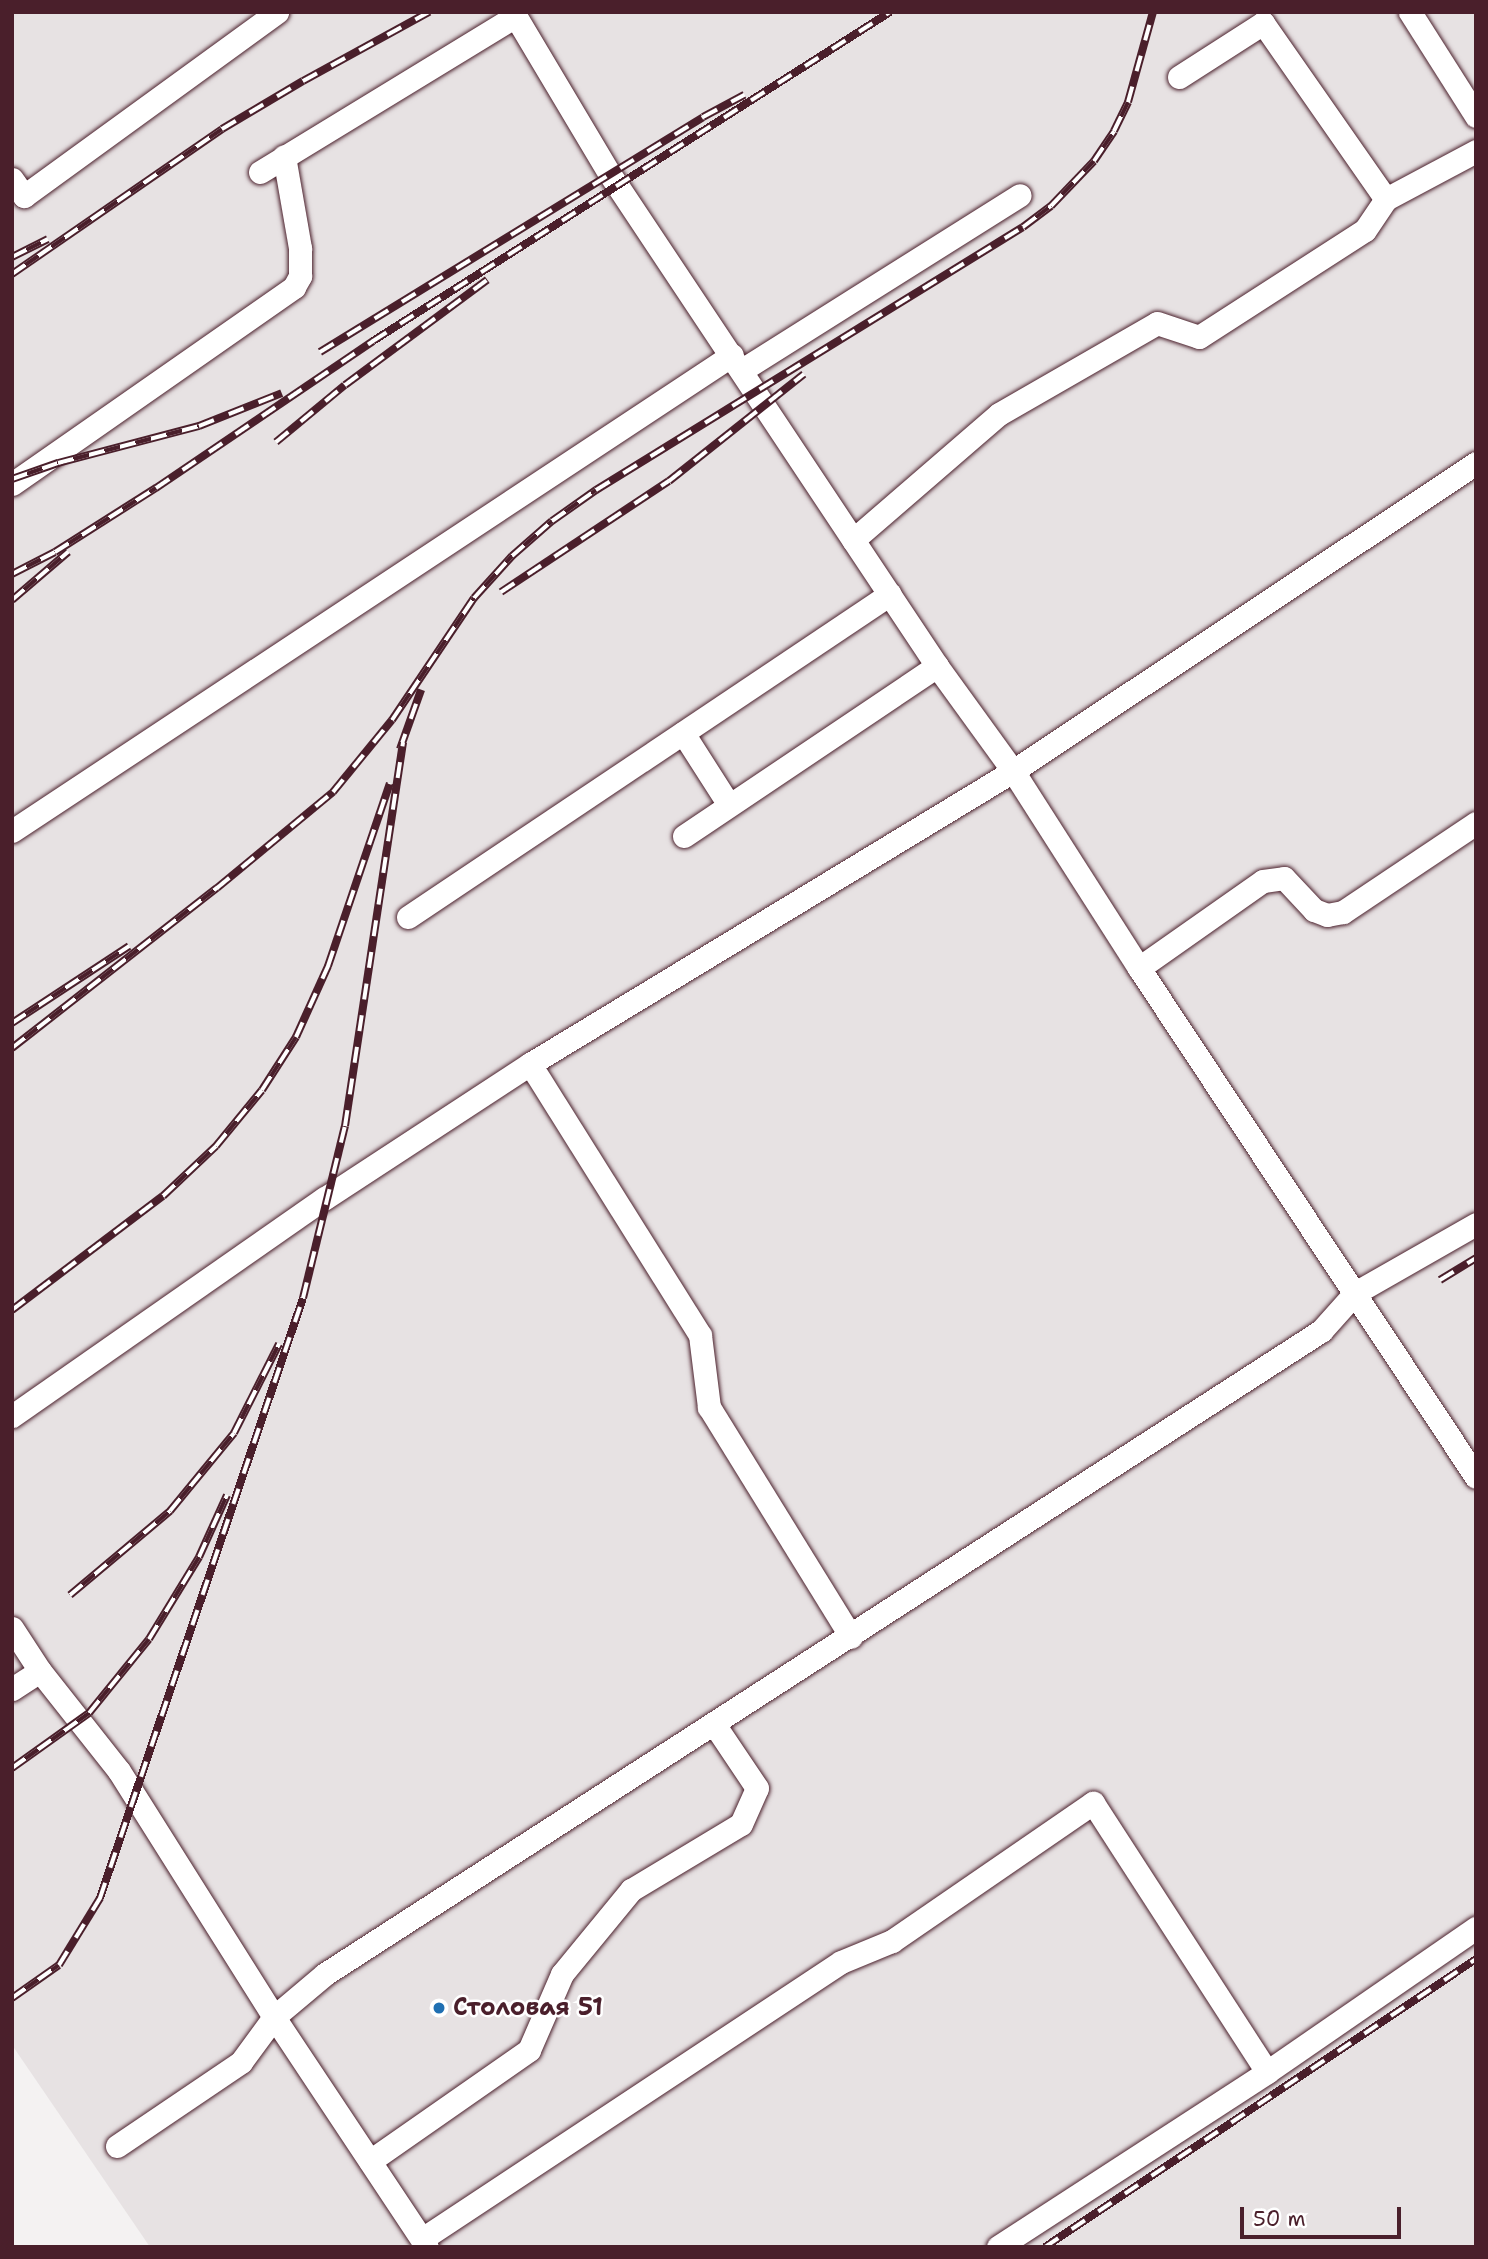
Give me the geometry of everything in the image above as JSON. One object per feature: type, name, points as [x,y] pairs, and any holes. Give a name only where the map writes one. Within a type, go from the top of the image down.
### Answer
[{"type":"lane","points":[[16,193],[277,12]]},
{"type":"lane","points":[[1409,12],[1476,116]]},
{"type":"lane","points":[[260,172],[514,14],[609,173],[937,666],[1013,771],[1139,968],[1476,1477]]},
{"type":"lane","points":[[1179,77],[1271,18],[1386,199]]},
{"type":"lane","points":[[853,540],[999,414],[1157,323],[1199,337],[1365,230],[1386,199],[1476,151]]},
{"type":"lane","points":[[12,484],[294,287],[300,276],[300,248],[284,156]]},
{"type":"lane","points":[[12,831],[737,363],[1020,195]]},
{"type":"lane","points":[[12,1416],[326,1198],[530,1064],[1013,771],[1476,463]]},
{"type":"lane","points":[[408,917],[890,594]]},
{"type":"lane","points":[[684,836],[937,666]]},
{"type":"lane","points":[[683,733],[729,805]]},
{"type":"lane","points":[[1139,968],[1263,881],[1284,878],[1314,910],[1327,915],[1342,912],[1476,824]]},
{"type":"lane","points":[[530,1064],[700,1335],[709,1407],[850,1637]]},
{"type":"lane","points":[[117,2146],[241,2062],[274,2017],[325,1974],[1321,1331],[1355,1293],[1476,1224]]},
{"type":"lane","points":[[12,1628],[40,1671],[119,1771],[274,2017],[424,2243],[841,1962],[891,1941],[1093,1803],[1268,2072]]},
{"type":"lane","points":[[12,1689],[40,1671]]},
{"type":"lane","points":[[370,2161],[529,2050],[562,1974],[631,1890],[741,1824],[757,1788],[715,1724]]},
{"type":"lane","points":[[998,2247],[1268,2072],[1476,1928]]},
{"type":"shaded area","points":[[12,12],[1476,12],[1476,2247],[150,2247],[12,2045]]},
{"type":"railway","points":[[12,274],[222,129],[429,12]]},
{"type":"railway","points":[[12,574],[55,552],[156,488],[373,341],[890,12]]},
{"type":"railway","points":[[12,1048],[217,888],[333,792],[392,720],[474,598],[512,556],[552,521],[596,490],[1023,227],[1051,206],[1094,161],[1114,131],[1128,102],[1153,12]]},
{"type":"railway","points":[[320,352],[703,117],[744,95]]},
{"type":"railway","points":[[12,257],[48,239]]},
{"type":"railway","points":[[276,442],[345,385],[487,280]]},
{"type":"railway","points":[[501,592],[669,481],[804,374]]},
{"type":"railway","points":[[12,479],[58,463],[199,426],[282,393]]},
{"type":"railway","points":[[12,600],[68,552]]},
{"type":"railway","points":[[400,749],[421,690]]},
{"type":"railway","points":[[12,1998],[59,1965],[100,1898],[303,1298],[345,1126],[403,742]]},
{"type":"railway","points":[[12,1310],[163,1196],[216,1146],[262,1090],[296,1037],[328,966],[390,783]]},
{"type":"railway","points":[[12,1023],[129,946]]},
{"type":"railway","points":[[1440,1280],[1476,1258]]},
{"type":"railway","points":[[70,1595],[170,1511],[234,1433],[279,1344]]},
{"type":"railway","points":[[12,1768],[89,1713],[149,1639],[199,1557],[227,1495]]},
{"type":"railway","points":[[1045,2247],[1476,1959]]},
{"type":"place","name":"Столовая 51","points":[[439,2008]]}]
